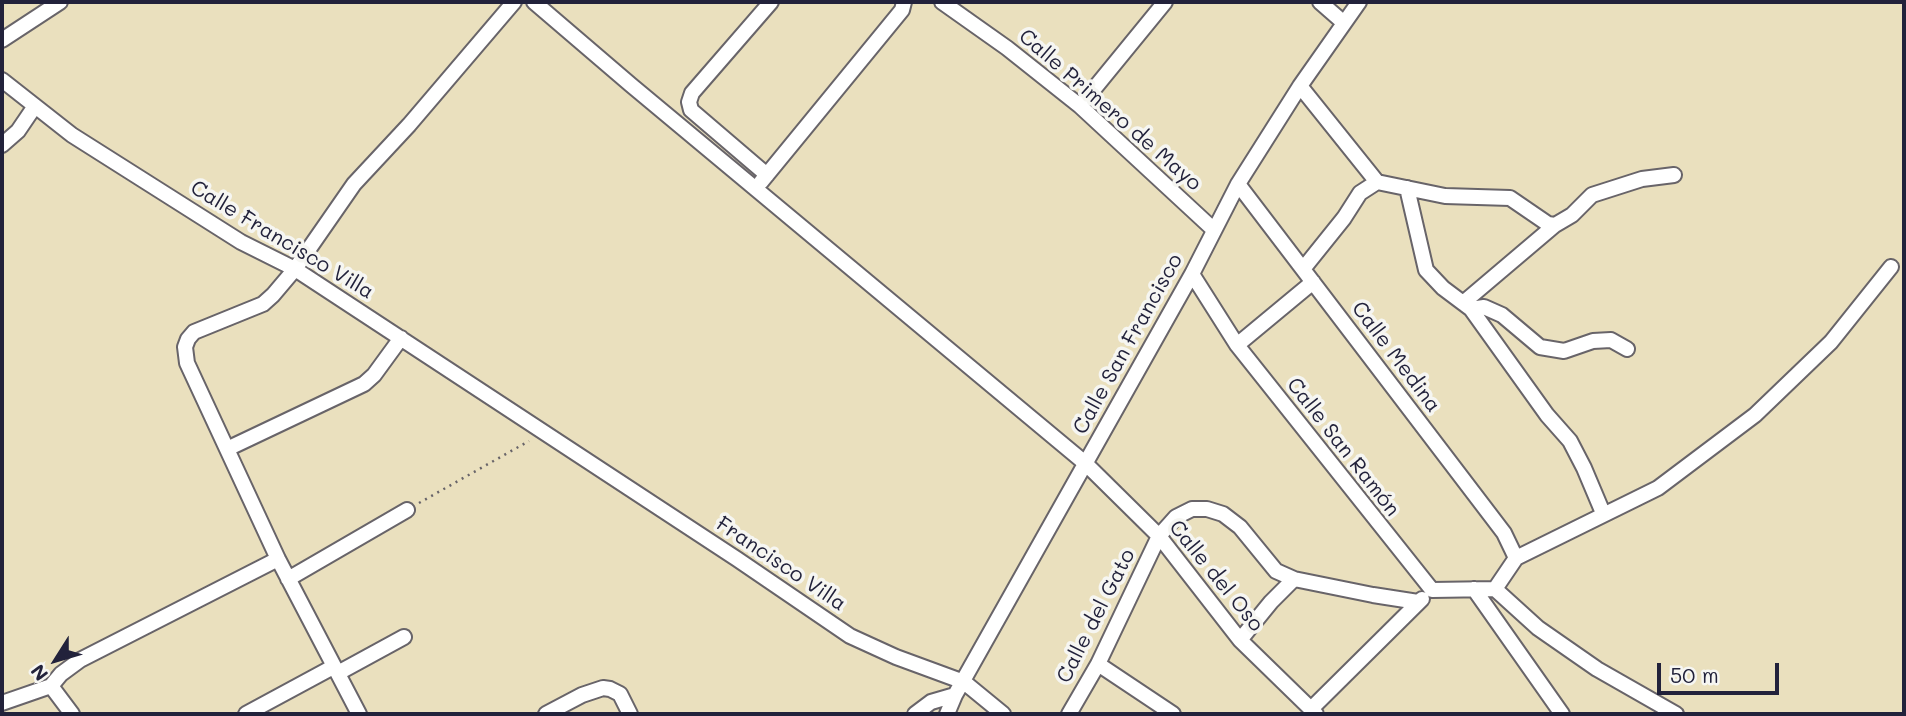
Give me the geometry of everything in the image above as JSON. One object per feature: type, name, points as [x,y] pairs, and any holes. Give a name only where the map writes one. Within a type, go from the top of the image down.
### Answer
[{"type":"street","points":[[2,40],[60,2]]},
{"type":"street","points":[[359,714],[278,559],[187,363],[185,355],[188,339],[194,332],[264,304],[295,269],[354,184],[409,125],[514,2]]},
{"type":"street","name":"Calle del Oso","points":[[534,2],[1085,463],[1159,536],[1240,640],[1313,712]]},
{"type":"street","points":[[767,175],[691,110],[689,102],[692,93],[771,2]]},
{"type":"street","points":[[756,188],[902,10],[904,2]]},
{"type":"street","name":"Calle Primero de Mayo","points":[[942,2],[1007,48],[1080,106],[1214,230]]},
{"type":"street","points":[[1080,106],[1166,2]]},
{"type":"street","points":[[1320,2],[1344,23]]},
{"type":"street","name":"Calle San Francisco","points":[[947,714],[1192,274],[1238,184],[1300,86],[1359,2]]},
{"type":"street","name":"Calle Francisco Villa","points":[[2,80],[72,135],[241,242],[295,269],[543,433]]},
{"type":"street","points":[[1300,86],[1377,182],[1445,196],[1510,198],[1548,224],[1555,225]]},
{"type":"street","points":[[2,145],[18,131],[35,106]]},
{"type":"street","points":[[1467,306],[1555,225],[1572,215],[1592,195],[1642,179],[1674,175]]},
{"type":"street","points":[[1303,269],[1344,218],[1360,193],[1377,182]]},
{"type":"street","name":"Calle Medina","points":[[1238,184],[1504,533],[1516,558]]},
{"type":"street","points":[[1407,188],[1426,270],[1443,288],[1467,306],[1547,415],[1570,441],[1603,513]]},
{"type":"street","points":[[1495,589],[1516,558],[1658,488],[1755,415],[1831,342],[1891,267]]},
{"type":"street","name":"Calle San Ramón","points":[[1192,274],[1237,345],[1432,590]]},
{"type":"street","points":[[1237,345],[1313,282]]},
{"type":"street","points":[[1467,306],[1484,307],[1502,315],[1540,347],[1564,351],[1593,341],[1611,340],[1627,349]]},
{"type":"street","points":[[228,449],[364,384],[374,375],[401,338]]},
{"type":"street","name":"Francisco Villa","points":[[543,433],[850,636],[960,689],[1003,714]]},
{"type":"street","points":[[1159,536],[1176,517],[1192,509],[1207,509],[1223,514],[1240,527],[1276,571],[1294,579],[1418,602]]},
{"type":"street","points":[[288,579],[407,510]]},
{"type":"street","name":"Calle del Gato","points":[[1069,714],[1098,664],[1159,536]]},
{"type":"street","points":[[2,703],[51,686],[61,674],[80,660],[278,559]]},
{"type":"street","points":[[1240,640],[1294,579]]},
{"type":"street","points":[[1474,589],[1562,714]]},
{"type":"street","points":[[1313,712],[1432,590],[1495,589],[1538,628],[1597,669],[1676,714]]},
{"type":"street","points":[[1496,619],[1514,607]]},
{"type":"street","points":[[246,714],[404,638]]},
{"type":"street","points":[[1098,664],[1173,714]]},
{"type":"street","points":[[51,686],[72,714]]},
{"type":"street","points":[[546,714],[582,695],[603,688],[620,694],[630,714]]},
{"type":"street","points":[[915,714],[931,702],[960,689]]},
{"type":"path","points":[[407,510],[543,433]]}]
